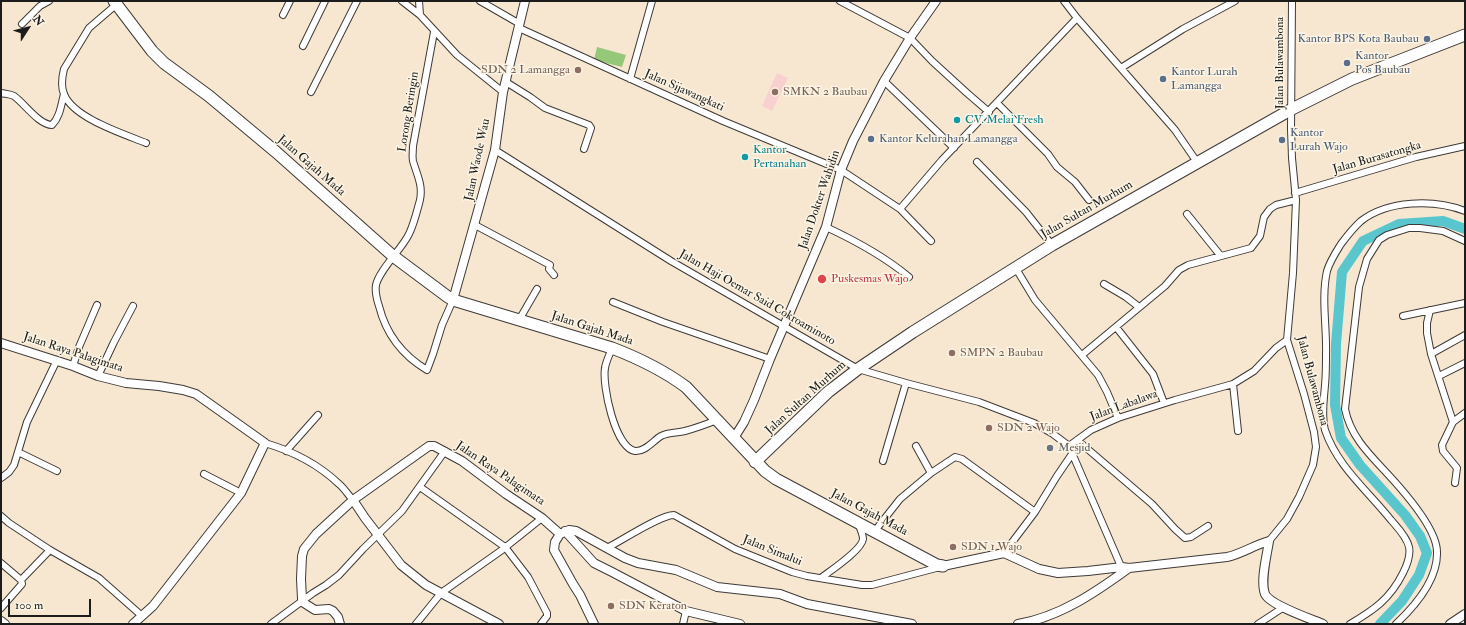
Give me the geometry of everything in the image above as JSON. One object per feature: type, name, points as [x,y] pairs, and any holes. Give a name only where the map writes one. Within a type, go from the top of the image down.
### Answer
[{"type":"highway","name":"Jalan Gajah Mada","points":[[115,3],[152,51],[164,63],[209,96],[276,152],[393,256],[453,300],[612,348],[633,356],[674,378],[686,387],[755,462],[776,479],[937,565],[943,566]]},
{"type":"highway","name":"Jalan Sultan Murhum","points":[[755,462],[828,392],[858,369],[913,332],[1052,245],[1292,109],[1352,79],[1465,35]]},
{"type":"street","points":[[22,24],[40,6],[49,1]]},
{"type":"street","points":[[283,15],[290,1]]},
{"type":"street","points":[[303,46],[325,1]]},
{"type":"street","points":[[311,92],[357,1]]},
{"type":"street","points":[[402,1],[420,15],[434,32],[457,55],[503,92]]},
{"type":"street","points":[[419,1],[420,15]]},
{"type":"street","name":"Jalan Sijawangkati","points":[[480,1],[519,26],[630,78],[723,120],[841,170],[900,209],[931,241]]},
{"type":"street","name":"Jalan Waode Wau","points":[[453,300],[495,150],[503,92],[525,1]]},
{"type":"street","points":[[630,78],[652,1]]},
{"type":"street","points":[[840,1],[910,38],[966,93],[989,112]]},
{"type":"street","name":"Jalan Dokter Wahidin","points":[[734,438],[744,422],[754,400],[826,227],[841,170],[854,141],[884,81],[910,38],[936,1]]},
{"type":"street","points":[[1064,1],[1077,18],[1175,130],[1197,162]]},
{"type":"street","points":[[1121,68],[1183,29],[1235,1]]},
{"type":"street","name":"Jalan Bulawambona","points":[[1268,541],[1287,519],[1299,497],[1313,465],[1316,447],[1314,432],[1304,394],[1287,340],[1293,273],[1296,200],[1292,158],[1292,1]]},
{"type":"street","points":[[1,93],[14,96],[37,117],[48,125],[52,125],[60,113],[64,94],[64,69],[89,28],[115,3]]},
{"type":"street","points":[[900,209],[954,148],[1077,18]]},
{"type":"street","name":"Lorong Beringin","points":[[434,32],[413,155],[421,192],[413,224],[406,240],[393,256],[376,285],[377,301],[382,320],[402,352],[416,364],[427,370],[442,325],[453,300]]},
{"type":"street","points":[[884,81],[954,148]]},
{"type":"street","points":[[506,82],[544,108],[589,125],[591,128],[584,149]]},
{"type":"street","points":[[64,94],[71,104],[91,119],[120,133],[146,143]]},
{"type":"street","points":[[997,103],[1048,154],[1057,167],[1075,182],[1089,200]]},
{"type":"street","name":"Jalan Burasatongka","points":[[1295,193],[1416,157],[1465,146]]},
{"type":"street","name":"Jalan Haji Oemar Said Cokroaminoto","points":[[495,150],[671,261],[858,369],[979,402],[1034,423],[1053,434],[1069,446]]},
{"type":"street","points":[[977,162],[1026,212],[1052,245]]},
{"type":"street","points":[[1082,355],[1165,286],[1179,270],[1188,265],[1220,255],[1231,254],[1251,248],[1260,236],[1264,217],[1270,209],[1276,205],[1296,200]]},
{"type":"street","points":[[1350,624],[1371,612],[1391,594],[1398,584],[1407,564],[1410,548],[1402,533],[1349,472],[1332,446],[1325,429],[1322,409],[1326,384],[1324,308],[1328,271],[1335,253],[1347,236],[1361,221],[1384,209],[1406,204],[1427,204],[1453,206],[1465,211]]},
{"type":"street","points":[[1187,214],[1220,255]]},
{"type":"street","points":[[475,225],[550,265],[549,269],[554,275]]},
{"type":"street","points":[[826,227],[853,240],[891,262],[909,277]]},
{"type":"street","points":[[1396,624],[1405,615],[1431,579],[1436,562],[1437,550],[1430,529],[1420,513],[1394,480],[1362,445],[1352,430],[1347,417],[1345,409],[1359,287],[1368,259],[1379,240],[1387,235],[1409,228],[1420,228],[1443,231],[1465,241]]},
{"type":"street","points":[[1015,268],[1035,300],[1098,375],[1118,418]]},
{"type":"street","points":[[1104,284],[1126,296],[1139,307]]},
{"type":"street","points":[[519,320],[537,289]]},
{"type":"street","points":[[614,302],[663,322],[770,359]]},
{"type":"street","points":[[1403,316],[1465,303]]},
{"type":"street","points":[[73,366],[79,347],[97,305]]},
{"type":"street","points":[[98,376],[133,306]]},
{"type":"street","points":[[1430,310],[1427,323],[1427,333],[1431,354],[1453,422]]},
{"type":"street","points":[[1116,327],[1153,374],[1164,403]]},
{"type":"street","points":[[1431,354],[1465,335]]},
{"type":"street","name":"Jalan Labalawa","points":[[1069,446],[1091,430],[1118,418],[1164,403],[1233,384],[1254,371],[1276,348],[1287,340]]},
{"type":"street","name":"Jalan Raya Palagimata","points":[[1,343],[57,360],[98,376],[126,383],[159,386],[196,394],[264,443],[286,451],[309,462],[325,472],[343,488],[353,500],[430,446],[434,446],[462,461],[506,494],[563,533],[594,563],[686,611],[740,624]]},
{"type":"street","points":[[612,348],[605,368],[608,403],[617,432],[629,448],[634,451],[638,451],[644,449],[662,435],[685,431],[717,420]]},
{"type":"street","points":[[1,478],[12,469],[27,422],[57,360]]},
{"type":"street","points":[[1439,376],[1465,363]]},
{"type":"street","points":[[883,461],[906,383]]},
{"type":"street","points":[[1233,384],[1238,431]]},
{"type":"street","points":[[1455,483],[1457,468],[1442,449],[1444,440],[1453,422],[1465,413]]},
{"type":"street","points":[[286,451],[318,415]]},
{"type":"street","points":[[1077,440],[1152,504],[1174,529],[1185,538],[1191,537],[1208,526]]},
{"type":"street","points":[[133,624],[153,606],[241,493],[264,443]]},
{"type":"street","points":[[916,446],[931,473]]},
{"type":"street","points":[[1069,446],[1125,569]]},
{"type":"street","points":[[272,624],[339,576],[396,518],[445,451]]},
{"type":"street","points":[[18,452],[57,471]]},
{"type":"street","points":[[1004,553],[1035,512],[1072,454]]},
{"type":"street","points":[[874,532],[900,499],[931,473],[952,459],[958,457],[1035,512]]},
{"type":"street","points":[[204,474],[241,493]]},
{"type":"street","points":[[420,487],[505,547],[528,577],[547,613],[547,616],[542,624]]},
{"type":"street","points":[[340,624],[338,617],[333,611],[329,609],[315,610],[306,606],[303,601],[301,579],[302,556],[304,549],[316,534],[353,500],[401,565],[426,585],[499,624]]},
{"type":"street","name":"Jalan Simalui","points":[[607,548],[660,519],[669,515],[674,515],[735,549],[792,572],[807,576],[862,585],[872,585],[943,566]]},
{"type":"street","points":[[1,516],[50,550],[99,578],[142,616]]},
{"type":"street","points":[[416,624],[441,593],[505,547],[542,518]]},
{"type":"street","points":[[821,578],[842,563],[860,544],[863,538],[858,522]]},
{"type":"street","points":[[594,624],[580,595],[572,584],[554,550],[555,542],[563,533],[571,530],[576,531],[625,558],[638,563],[676,570],[717,587],[780,594],[806,604],[912,624]]},
{"type":"street","points":[[943,566],[1004,553],[1039,569],[1058,573],[1125,569],[1227,557],[1240,553],[1256,544],[1268,541],[1264,582],[1266,596],[1284,607],[1323,624]]},
{"type":"street","points":[[1,608],[22,584],[21,580],[50,550]]},
{"type":"street","points":[[1,563],[21,580]]},
{"type":"street","points":[[1018,624],[1058,611],[1095,592],[1125,569]]},
{"type":"street","points":[[1258,624],[1284,607]]},
{"type":"street","points":[[683,624],[686,611]]},
{"type":"street","points":[[1450,624],[1465,614]]},
{"type":"shaded area","name":"SMKN 2 Baubau","points":[[777,73],[788,78],[772,111],[762,106]]},
{"type":"green space","points":[[597,47],[626,55],[622,67],[594,60]]},
{"type":"waterway","points":[[1380,624],[1402,601],[1419,575],[1427,553],[1420,536],[1405,515],[1360,465],[1341,438],[1335,405],[1336,344],[1342,272],[1363,241],[1399,224],[1443,221],[1465,229]]},
{"type":"place","name":"Kantor BPS Kota Baubau","points":[[1427,39]]},
{"type":"place","name":"Kantor Pos Baubau","points":[[1347,63]]},
{"type":"place","name":"SDN 2 Lamangga","points":[[578,70]]},
{"type":"place","name":"Kantor Lurah Lamangga","points":[[1163,79]]},
{"type":"place","name":"SMKN 2 Baubau","points":[[775,92]]},
{"type":"place","name":"CV. Melai Fresh","points":[[957,120]]},
{"type":"place","name":"Kantor Kelurahan Lamangga","points":[[871,139]]},
{"type":"place","name":"Kantor Lurah Wajo","points":[[1282,140]]},
{"type":"place","name":"Kantor Pertanahan","points":[[745,157]]},
{"type":"place","name":"Puskesmas Wajo","points":[[822,279]]},
{"type":"place","name":"SMPN 2 Baubau","points":[[952,353]]},
{"type":"place","name":"SDN 2 Wajo","points":[[989,428]]},
{"type":"place","name":"Mesjid","points":[[1050,448]]},
{"type":"place","name":"SDN 1 Wajo","points":[[953,547]]},
{"type":"place","name":"SDN Keraton","points":[[611,606]]}]
